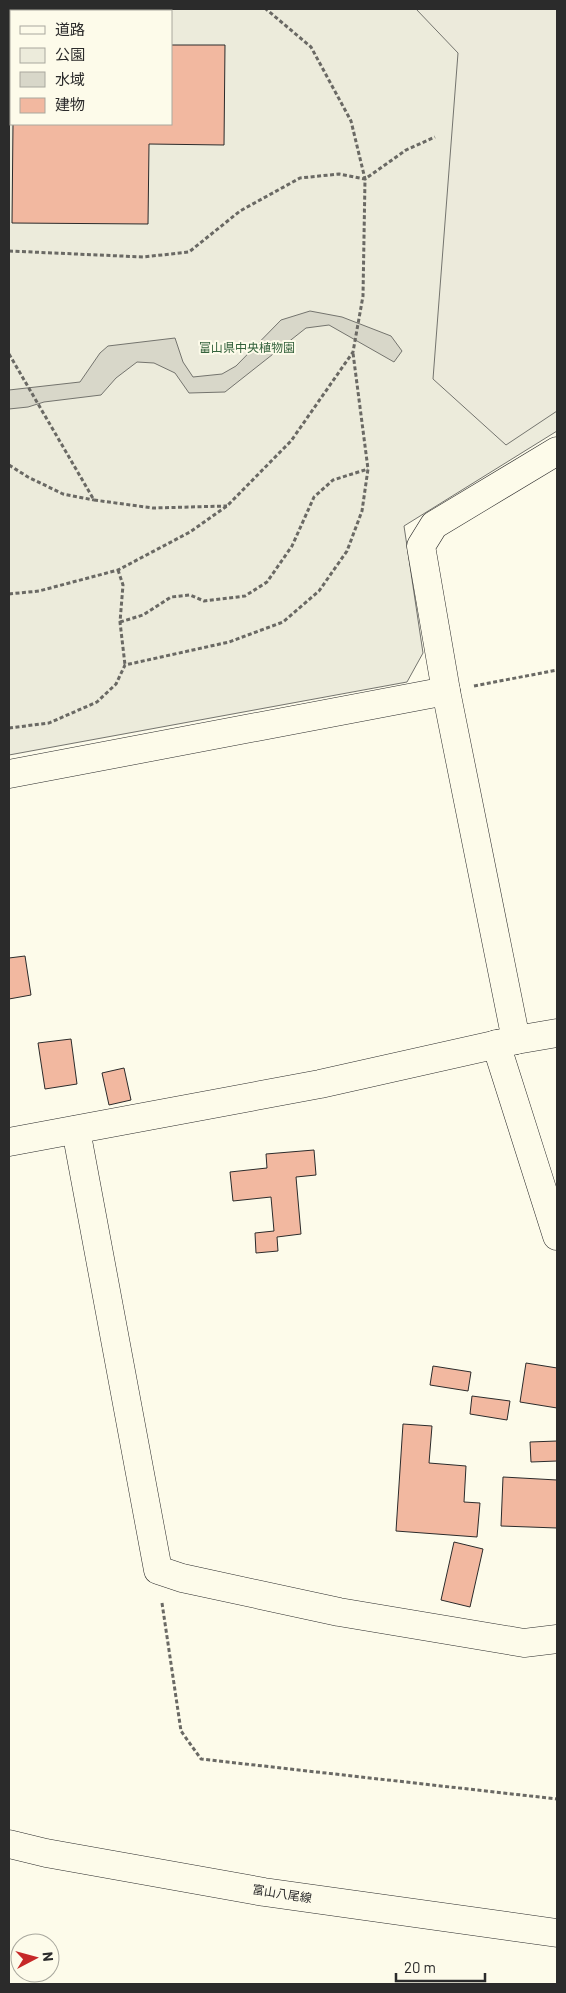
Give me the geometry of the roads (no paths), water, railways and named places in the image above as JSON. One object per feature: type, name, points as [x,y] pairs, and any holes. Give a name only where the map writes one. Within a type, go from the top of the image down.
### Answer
[{"type":"street","points":[[557,450],[434,525],[421,546],[506,1042],[557,1236]]},
{"type":"street","points":[[9,774],[446,691]]},
{"type":"street","points":[[9,1142],[320,1084],[506,1042],[557,1033]]},
{"type":"street","points":[[76,1130],[158,1570],[182,1578],[340,1612],[524,1643],[557,1639]]},
{"type":"street","name":"富山八尾線","points":[[9,1844],[46,1853],[264,1892],[557,1933]]},
{"type":"water","points":[[310,311],[342,317],[391,336],[402,351],[394,362],[329,325],[306,328],[225,392],[189,393],[175,373],[154,363],[137,362],[116,378],[101,395],[44,402],[28,407],[9,409],[9,390],[80,382],[100,353],[108,346],[175,338],[183,362],[193,377],[222,374],[236,366],[281,320]]},
{"type":"park label","name":"富山県中央植物園","points":[[247,348]]}]
